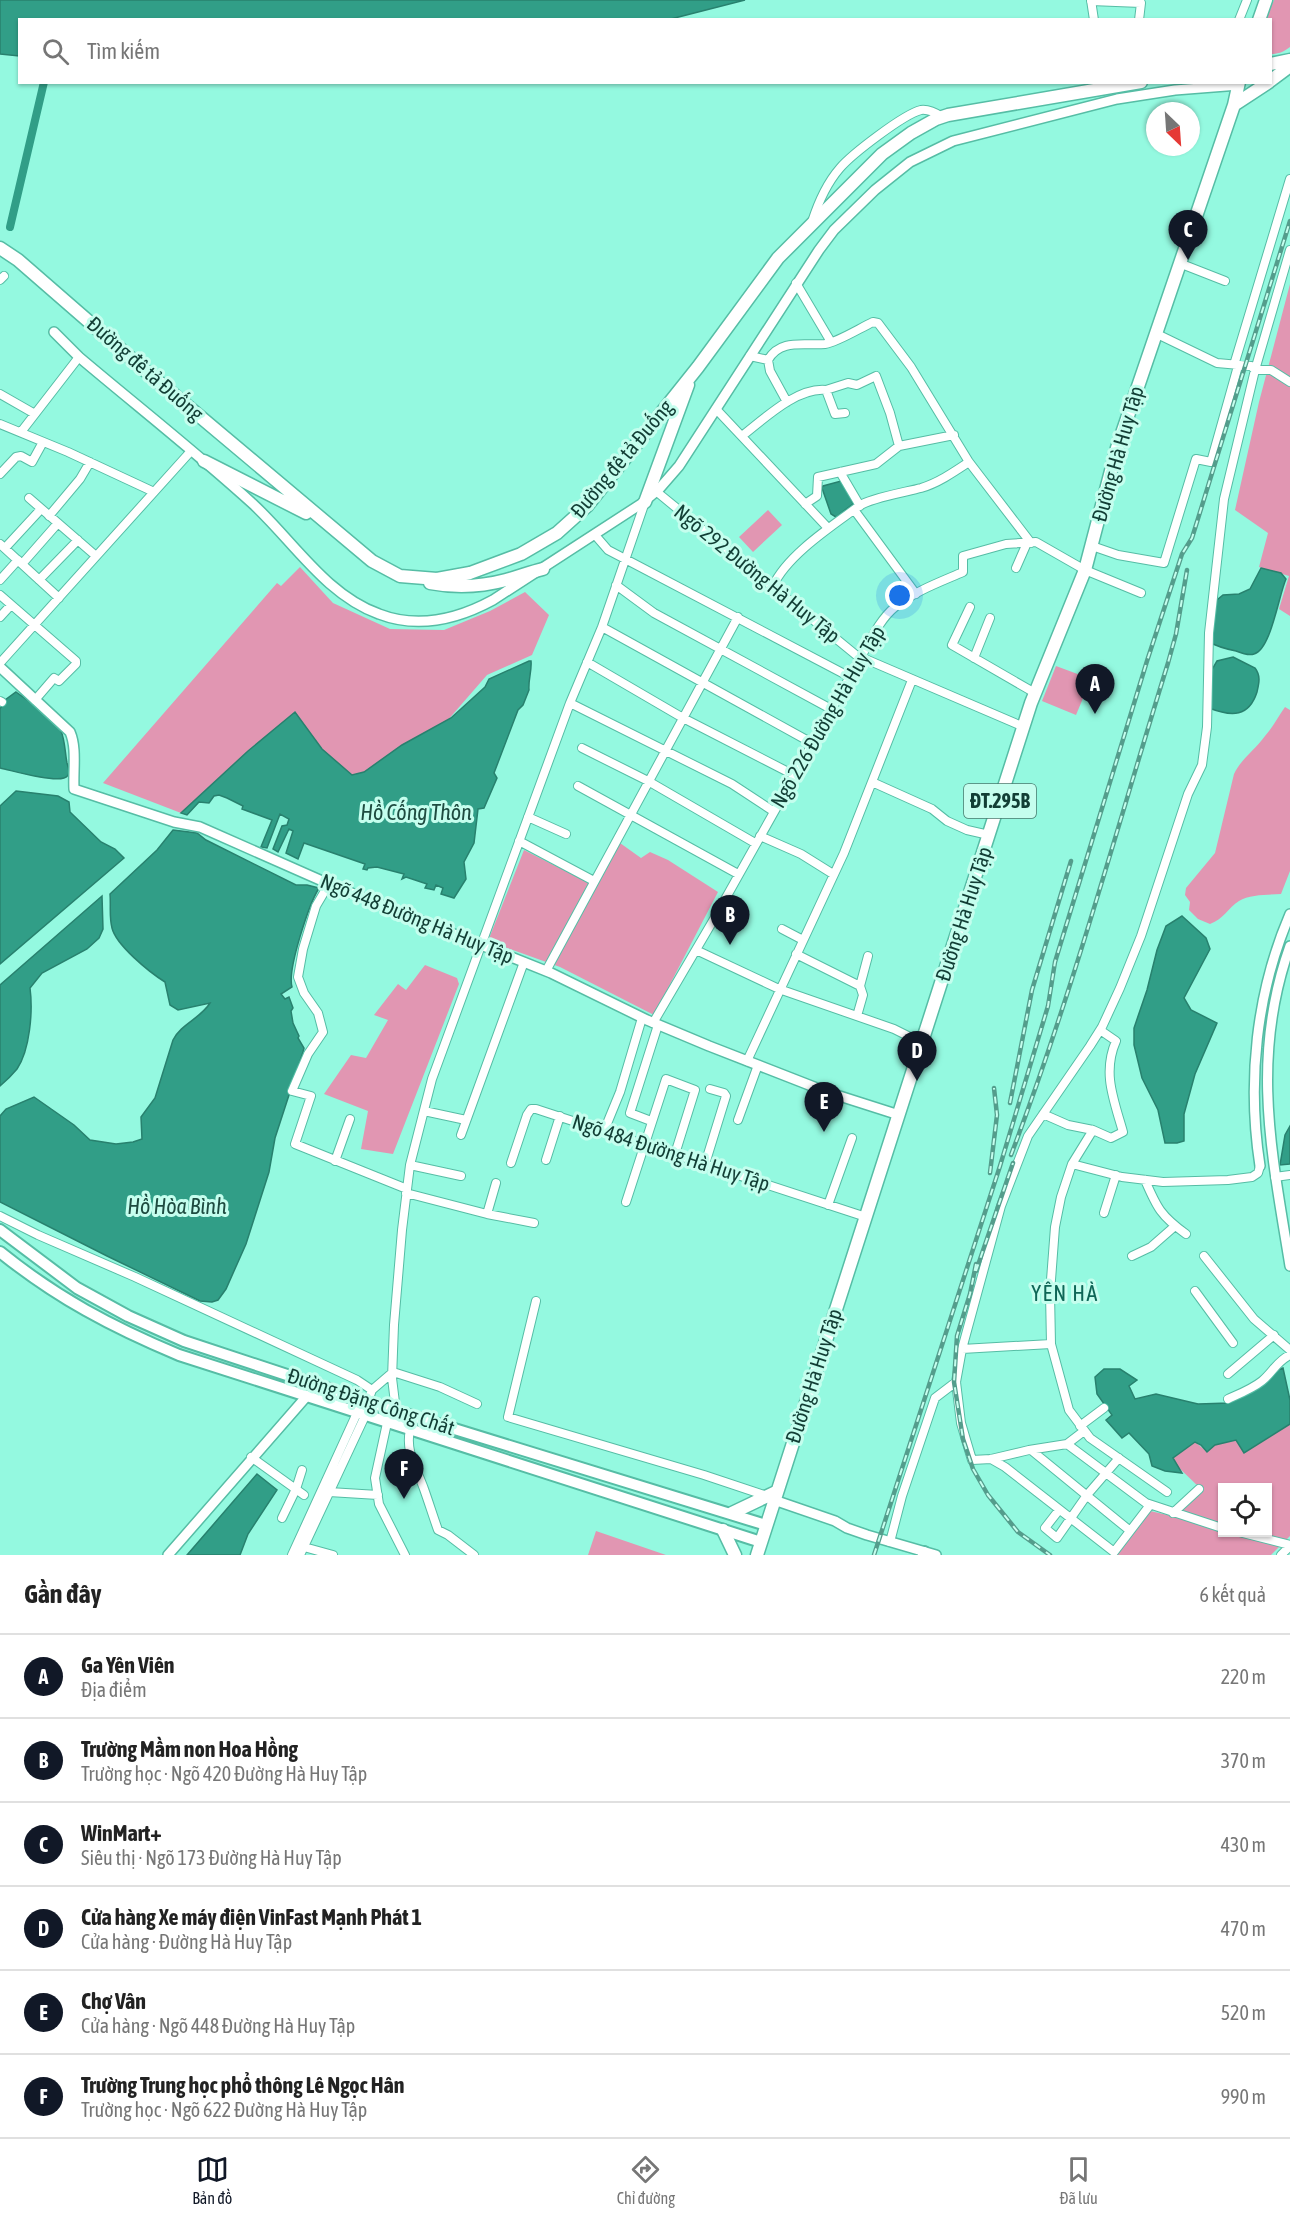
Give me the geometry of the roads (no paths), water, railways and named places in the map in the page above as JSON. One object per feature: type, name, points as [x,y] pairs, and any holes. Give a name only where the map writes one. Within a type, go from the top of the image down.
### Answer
[{"type":"main road","points":[[1260,18],[1266,0]]},
{"type":"main road","points":[[1272,64],[1290,60]]},
{"type":"main road","points":[[1272,80],[1290,66]]},
{"type":"main road","name":"Đường đê tả Đuống","points":[[0,248],[18,260],[141,367],[372,561],[400,576],[437,579],[470,573],[521,554],[557,533],[587,506],[691,376],[778,258],[882,154],[912,133],[942,117],[1129,84]]},
{"type":"main road","name":"Đường Hà Huy Tập","points":[[757,1555],[772,1499],[866,1217],[1035,693],[1085,570],[1117,448],[1234,105],[1239,84]]},
{"type":"main road","points":[[1234,105],[1267,84]]},
{"type":"main road","points":[[645,502],[691,376]]},
{"type":"main road","points":[[204,462],[326,523]]},
{"type":"main road","points":[[400,576],[442,586],[475,587],[543,569]]},
{"type":"main road","name":"Đường Đặng Công Chất","points":[[0,1230],[77,1288],[128,1316],[184,1341],[396,1411],[766,1525]]},
{"type":"main road","name":"Đường Đặng Công Chất","points":[[0,1252],[63,1298],[126,1332],[179,1355],[761,1542]]},
{"type":"main road","points":[[306,1397],[311,1383]]},
{"type":"main road","points":[[415,1432],[422,1419]]},
{"type":"main road","points":[[732,1513],[772,1499]]},
{"type":"main road","points":[[723,1530],[735,1555]]},
{"type":"street","points":[[1240,18],[1247,0]]},
{"type":"street","points":[[1094,18],[1091,1],[1142,1],[1139,18]]},
{"type":"street","points":[[54,332],[79,357],[258,509],[333,586],[358,604],[381,615],[409,621],[432,621],[458,616],[493,600],[543,569],[657,492],[679,466],[796,283],[834,230],[875,190],[910,162],[937,148],[974,136],[1117,99],[1175,90],[1239,84]]},
{"type":"street","points":[[811,225],[822,195],[841,166],[887,129],[919,111],[929,111],[942,117]]},
{"type":"street","points":[[1092,546],[1118,555],[1164,563],[1196,459],[1211,462],[1290,178]]},
{"type":"street","points":[[1104,1408],[1067,1444],[972,1461],[961,1423],[956,1382],[1001,1206],[1028,1136],[1100,1030],[1141,936],[1188,794],[1202,765],[1207,727],[1209,633],[1224,499],[1255,370],[1290,250]]},
{"type":"street","points":[[1179,263],[1225,281]]},
{"type":"street","points":[[796,283],[831,342]]},
{"type":"street","points":[[787,402],[770,371],[768,360],[775,351],[798,343],[826,344],[873,322],[878,323],[911,367],[969,462],[1029,543],[1016,567]]},
{"type":"street","points":[[1155,333],[1217,363],[1251,366],[1255,370],[1271,370],[1290,382]]},
{"type":"street","points":[[750,356],[768,360]]},
{"type":"street","points":[[21,432],[79,357]]},
{"type":"street","points":[[742,436],[787,402],[815,389],[826,390],[848,383],[857,385],[876,376],[899,446]]},
{"type":"street","points":[[826,390],[835,414],[845,413]]},
{"type":"street","points":[[0,394],[35,414]]},
{"type":"street","points":[[716,409],[828,528]]},
{"type":"street","points":[[0,424],[154,492]]},
{"type":"street","points":[[805,504],[817,496],[818,477],[876,464],[899,446],[954,435]]},
{"type":"street","points":[[0,474],[12,458],[21,456],[32,462],[43,442]]},
{"type":"street","points":[[0,665],[33,624],[191,451]]},
{"type":"street","points":[[49,516],[80,479],[90,462]]},
{"type":"street","points":[[773,586],[777,576],[828,528],[857,508],[896,493],[923,487],[950,475],[969,462]]},
{"type":"street","points":[[840,472],[857,508],[916,594]]},
{"type":"street","name":"Ngõ 292 Đường Hà Huy Tập","points":[[657,492],[861,657],[1024,727]]},
{"type":"street","points":[[29,498],[96,556]]},
{"type":"street","points":[[396,1411],[393,1372],[394,1324],[407,1191],[410,1165],[432,1079],[570,703],[602,627],[645,502]]},
{"type":"street","points":[[41,509],[2,546],[58,598]]},
{"type":"street","points":[[0,580],[58,523]]},
{"type":"street","points":[[594,536],[604,547],[850,676]]},
{"type":"street","points":[[39,580],[78,540]]},
{"type":"street","name":"Ngõ 226 Đường Hà Huy Tập","points":[[651,1121],[630,1113],[655,1024],[831,709],[876,632],[894,607],[963,572],[963,556],[1006,544],[1036,542],[1085,570],[1141,593]]},
{"type":"street","points":[[616,585],[654,613],[831,709]]},
{"type":"street","points":[[0,595],[71,656],[76,664],[59,681],[54,678],[35,700]]},
{"type":"street","points":[[0,617],[10,605]]},
{"type":"street","points":[[970,607],[952,645],[1035,693]]},
{"type":"street","points":[[546,971],[738,617]]},
{"type":"street","points":[[974,658],[990,618]]},
{"type":"street","points":[[602,627],[812,743]]},
{"type":"street","points":[[587,662],[683,718],[794,776]]},
{"type":"street","name":"Ngõ 448 Đường Hà Huy Tập","points":[[0,665],[70,732],[75,742],[74,789],[174,822],[200,827],[329,884],[546,971],[655,1024],[827,1092],[899,1115]]},
{"type":"street","points":[[747,1060],[844,853],[912,680]]},
{"type":"street","points":[[570,703],[732,784],[773,811]]},
{"type":"street","points":[[582,748],[758,839],[801,854],[833,874]]},
{"type":"street","points":[[872,782],[932,809],[948,821],[967,830],[989,835]]},
{"type":"street","points":[[578,786],[738,874]]},
{"type":"street","points":[[528,817],[566,834]]},
{"type":"street","points":[[519,841],[594,881]]},
{"type":"street","points":[[329,884],[316,906],[303,949],[298,977],[304,993],[318,1013],[323,1032],[308,1054],[292,1091],[311,1096],[296,1144],[407,1191],[487,1214],[534,1223]]},
{"type":"street","points":[[1072,1164],[1116,1175],[1163,1182],[1236,1179],[1252,1177],[1258,1173],[1260,1166],[1255,1125],[1254,1070],[1266,988],[1290,914]]},
{"type":"street","points":[[782,928],[803,940]]},
{"type":"street","points":[[1290,946],[1276,994],[1267,1071],[1268,1122],[1290,1266]]},
{"type":"street","points":[[696,950],[779,988],[894,1029],[922,1043]]},
{"type":"street","points":[[796,954],[861,986]]},
{"type":"street","points":[[857,1016],[863,995],[861,986],[868,956]]},
{"type":"street","points":[[461,1135],[524,962]]},
{"type":"street","points":[[604,1131],[620,1092],[642,1018]]},
{"type":"street","points":[[1043,1114],[1068,1125],[1093,1130],[1111,1138],[1123,1132],[1109,1077],[1110,1056],[1116,1041],[1100,1030]]},
{"type":"street","points":[[738,1120],[758,1065]]},
{"type":"street","points":[[1254,1070],[1267,1071]]},
{"type":"street","points":[[626,1202],[666,1079],[695,1090],[675,1154]]},
{"type":"street","points":[[705,1164],[726,1096],[724,1093],[710,1089]]},
{"type":"street","name":"Ngõ 484 Đường Hà Huy Tập","points":[[511,1163],[531,1109],[560,1116],[866,1217]]},
{"type":"street","points":[[424,1111],[466,1120]]},
{"type":"street","points":[[546,1160],[560,1116]]},
{"type":"street","points":[[335,1161],[350,1119]]},
{"type":"street","points":[[1093,1130],[1072,1164],[1060,1197],[1055,1227],[1050,1293],[1051,1344],[1069,1410],[1082,1429],[1090,1438],[1167,1492]]},
{"type":"street","points":[[828,1205],[852,1138]]},
{"type":"street","points":[[410,1165],[461,1176]]},
{"type":"street","points":[[1104,1213],[1116,1175]]},
{"type":"street","points":[[1275,1177],[1290,1175]]},
{"type":"street","points":[[1145,1180],[1167,1220],[1186,1234]]},
{"type":"street","points":[[487,1214],[495,1183]]},
{"type":"street","points":[[0,1216],[357,1380],[372,1390]]},
{"type":"street","points":[[1132,1256],[1151,1247],[1175,1226]]},
{"type":"street","points":[[1204,1256],[1254,1318],[1290,1350]]},
{"type":"street","points":[[1195,1292],[1233,1343]]},
{"type":"street","points":[[536,1301],[508,1417],[693,1471],[836,1521],[847,1528],[936,1555]]},
{"type":"street","points":[[1228,1374],[1274,1335]]},
{"type":"street","points":[[963,1349],[1051,1344]]},
{"type":"street","points":[[1228,1399],[1264,1379],[1270,1370],[1290,1355]]},
{"type":"street","points":[[368,1401],[372,1390],[393,1372]]},
{"type":"street","points":[[393,1372],[440,1387],[477,1404]]},
{"type":"street","points":[[890,1542],[902,1496],[935,1398],[956,1382]]},
{"type":"street","points":[[168,1555],[251,1457],[306,1397]]},
{"type":"street","points":[[300,1555],[361,1414]]},
{"type":"street","points":[[292,1555],[361,1414]]},
{"type":"street","points":[[387,1423],[375,1478],[379,1504],[405,1555]]},
{"type":"street","points":[[415,1432],[408,1442],[412,1461],[438,1530],[474,1555]]},
{"type":"street","points":[[1067,1444],[1150,1505],[1218,1527]]},
{"type":"street","points":[[1031,1450],[1129,1530]]},
{"type":"street","points":[[251,1457],[304,1495]]},
{"type":"street","points":[[1059,1510],[1045,1528],[1057,1538],[1087,1496],[1119,1458]]},
{"type":"street","points":[[991,1459],[1114,1552],[1150,1505]]},
{"type":"street","points":[[282,1518],[302,1470]]},
{"type":"street","points":[[1173,1513],[1199,1489]]},
{"type":"street","points":[[329,1492],[378,1495]]},
{"type":"street","points":[[1256,1537],[1290,1545],[1281,1555]]},
{"type":"street","points":[[304,1547],[333,1555]]},
{"type":"water","points":[[0,0],[745,0],[675,18],[18,18],[18,56],[0,54]]},
{"type":"water","points":[[841,481],[849,492],[853,504],[836,517],[831,514],[822,488]]},
{"type":"water","points":[[1261,568],[1281,573],[1286,579],[1265,643],[1254,654],[1247,654],[1222,648],[1209,642],[1217,600],[1223,595],[1239,594],[1250,589]]},
{"type":"water","points":[[1233,657],[1255,668],[1259,680],[1254,700],[1249,706],[1239,713],[1225,713],[1209,708],[1205,682],[1217,661]]},
{"type":"water","name":"Hồ Cống Thôn","points":[[529,661],[531,665],[529,690],[523,705],[518,710],[494,773],[497,778],[484,808],[478,809],[474,843],[464,862],[466,879],[454,898],[441,894],[443,888],[436,885],[434,890],[425,888],[427,884],[406,877],[402,879],[404,874],[377,867],[363,869],[365,864],[304,843],[298,859],[286,853],[293,831],[289,829],[278,852],[273,849],[282,826],[287,825],[289,819],[280,814],[267,848],[261,847],[272,820],[242,809],[243,806],[219,795],[214,796],[209,803],[199,802],[187,815],[181,813],[248,751],[295,712],[322,749],[352,775],[364,772],[402,745],[451,718],[485,687],[489,679]]},
{"type":"water","points":[[16,692],[47,715],[61,731],[69,770],[66,777],[58,779],[42,777],[0,768],[0,709],[5,700]]},
{"type":"water","points":[[16,791],[58,796],[69,802],[70,812],[101,842],[115,849],[124,858],[0,964],[0,806]]},
{"type":"water","name":"Hồ Hòa Bình","points":[[173,830],[197,833],[206,840],[296,885],[319,888],[300,937],[291,979],[292,987],[281,994],[285,999],[289,997],[293,1008],[291,1011],[293,1023],[304,1048],[303,1052],[275,1138],[269,1172],[246,1244],[226,1289],[218,1300],[212,1302],[200,1301],[0,1202],[0,1116],[6,1109],[34,1097],[74,1125],[90,1140],[116,1144],[142,1139],[141,1117],[155,1098],[173,1040],[210,1003],[178,1010],[170,1005],[165,982],[126,950],[115,935],[111,924],[110,894],[157,850]]},
{"type":"water","points":[[102,896],[103,929],[99,938],[87,949],[42,973],[30,988],[31,1019],[25,1052],[17,1069],[0,1086],[0,985]]},
{"type":"water","points":[[1182,916],[1206,938],[1210,949],[1184,998],[1191,1010],[1217,1023],[1195,1074],[1184,1114],[1184,1141],[1165,1143],[1158,1110],[1142,1078],[1134,1045],[1134,1028],[1166,926]]},
{"type":"water","points":[[1290,1126],[1290,1164],[1280,1165],[1285,1135]]},
{"type":"water","points":[[1283,1368],[1290,1400],[1290,1424],[1244,1453],[1236,1440],[1215,1445],[1207,1452],[1195,1442],[1173,1458],[1182,1473],[1165,1471],[1152,1466],[1149,1454],[1129,1433],[1122,1438],[1106,1420],[1112,1415],[1097,1394],[1095,1377],[1104,1369],[1120,1369],[1137,1380],[1129,1386],[1135,1399],[1156,1394],[1198,1404],[1229,1403],[1262,1384],[1274,1371]]},
{"type":"water","points":[[257,1474],[277,1490],[248,1534],[240,1555],[187,1555]]},
{"type":"waterway","points":[[10,227],[44,84]]},
{"type":"railway","points":[[874,1555],[1000,1166],[1048,1006],[1055,962],[1147,661],[1182,554],[1192,538],[1290,221]]},
{"type":"railway","points":[[1011,1155],[1074,972],[1168,663],[1176,634],[1187,570]]},
{"type":"railway","points":[[1010,1103],[1032,990],[1071,861]]},
{"type":"railway","points":[[990,1173],[997,1115],[994,1088]]},
{"type":"railway","points":[[976,1271],[1013,1163]]},
{"type":"railway","points":[[976,1264],[970,1294],[957,1336],[954,1382],[963,1439],[973,1469],[988,1495],[1018,1532],[1050,1555]]},
{"type":"place","name":"WinMart+","points":[[1188,260]]},
{"type":"place","name":"Ga Yên Viên","points":[[1095,714]]},
{"type":"place","name":"Trường Mầm non Hoa Hồng","points":[[730,945]]},
{"type":"place","name":"Cửa hàng Xe máy điện VinFast Mạnh Phát 1","points":[[917,1081]]},
{"type":"place","name":"Chợ Vân","points":[[824,1132]]},
{"type":"place","name":"Trường Trung học phổ thông Lê Ngọc Hân","points":[[404,1499]]},
{"type":"district","name":"YÊN HÀ","points":[[1065,1293]]}]
